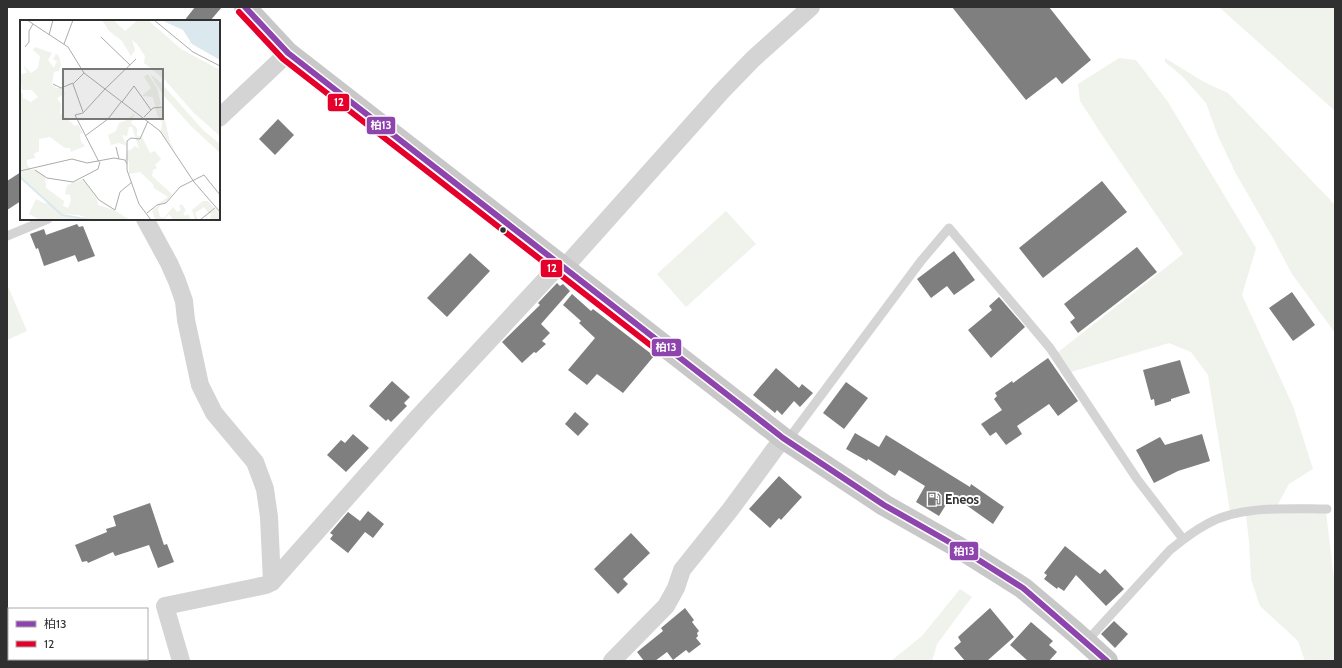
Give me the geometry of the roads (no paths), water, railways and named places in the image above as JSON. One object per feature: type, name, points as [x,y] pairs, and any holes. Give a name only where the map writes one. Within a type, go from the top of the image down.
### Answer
[{"type":"main road","points":[[245,7],[288,53],[785,440],[884,505],[958,547],[1023,588],[1107,661]]},
{"type":"street","points":[[181,661],[165,606],[266,585],[272,582],[419,416],[562,266],[722,91],[753,59],[811,7]]},
{"type":"street","points":[[220,117],[288,53]]},
{"type":"street","points":[[146,220],[169,263],[184,301],[186,320],[200,385],[214,413],[255,462],[265,489],[269,517],[272,582]]},
{"type":"street","points":[[612,661],[666,606],[676,588],[682,570],[785,440]]},
{"type":"lane","points":[[7,236],[46,220]]},
{"type":"lane","points":[[785,440],[921,261],[949,228],[1050,348],[1137,479],[1183,539]]},
{"type":"lane","points":[[1086,642],[1170,550],[1183,539],[1208,523],[1234,514],[1270,509],[1327,509]]},
{"type":"place","name":"Eneos","points":[[934,499]]}]
